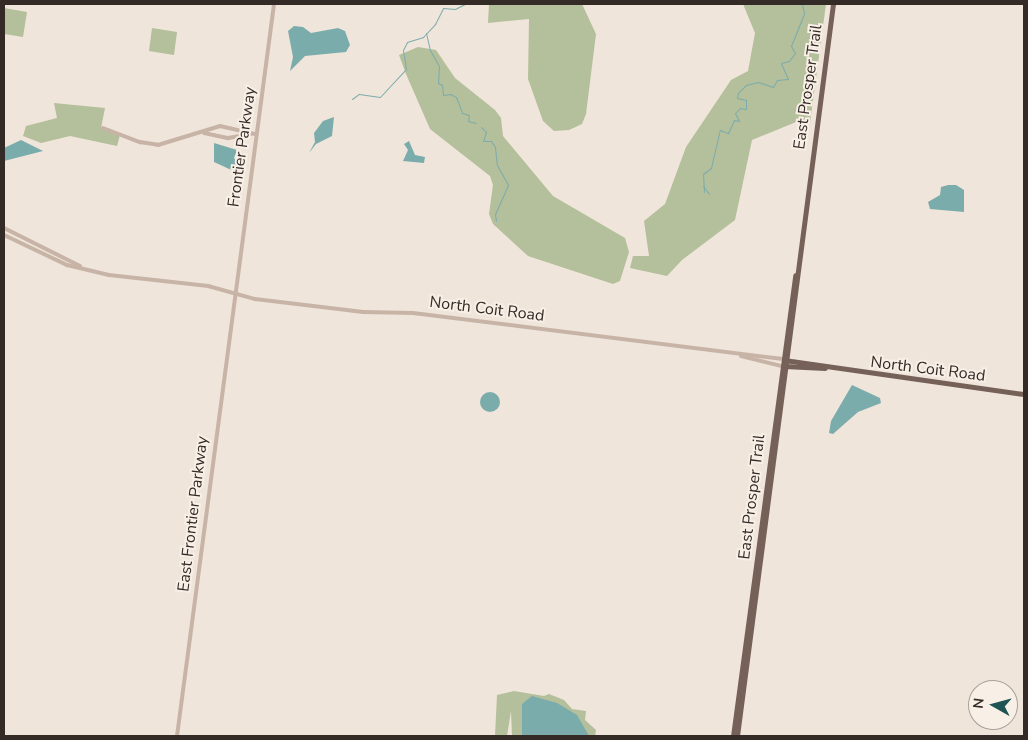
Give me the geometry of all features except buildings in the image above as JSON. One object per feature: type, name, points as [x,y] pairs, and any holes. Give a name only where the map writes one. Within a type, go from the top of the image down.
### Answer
[{"type":"main road","name":"East Prosper Trail","points":[[733,736],[833,4]]},
{"type":"main road","name":"East Prosper Trail","points":[[737,736],[784,363]]},
{"type":"main road","name":"North Coit Road","points":[[784,363],[1024,394]]},
{"type":"street","name":"Frontier Parkway","points":[[234,294],[274,4]]},
{"type":"street","points":[[103,128],[140,142],[158,145],[220,126],[256,134]]},
{"type":"street","points":[[202,133],[228,138],[256,134]]},
{"type":"street","points":[[4,228],[89,270]]},
{"type":"street","points":[[4,235],[56,262],[89,270]]},
{"type":"street","name":"North Coit Road","points":[[89,270],[208,286],[234,294],[363,312],[384,310],[497,323],[784,363]]},
{"type":"street","name":"East Frontier Parkway","points":[[177,736],[234,294]]},
{"type":"green space","points":[[489,4],[582,4],[596,34],[586,114],[582,124],[569,130],[554,131],[543,121],[528,79],[529,19],[488,23]]},
{"type":"green space","points":[[743,4],[826,4],[810,123],[796,122],[752,140],[735,220],[682,260],[667,276],[630,268],[633,256],[649,256],[644,221],[665,204],[686,147],[731,80],[748,71],[755,33]]},
{"type":"green space","points":[[4,8],[27,12],[23,37],[4,34]]},
{"type":"green space","points":[[152,28],[177,32],[174,55],[149,51]]},
{"type":"green space","points":[[418,47],[436,50],[455,78],[495,110],[501,118],[503,136],[553,196],[625,238],[629,252],[620,281],[613,284],[528,256],[493,224],[489,214],[493,185],[490,176],[430,129],[406,74],[399,55]]},
{"type":"green space","points":[[54,103],[105,108],[101,128],[120,135],[117,146],[70,136],[41,143],[23,136],[26,126],[57,118]]},
{"type":"green space","points":[[514,691],[544,696],[549,694],[564,700],[572,709],[586,711],[585,720],[596,730],[595,736],[512,736],[511,711],[507,736],[495,736],[497,695]]},
{"type":"water","points":[[294,26],[303,27],[311,33],[338,28],[345,31],[350,45],[346,52],[305,56],[290,71],[293,57],[288,31]]},
{"type":"water","points":[[334,117],[332,136],[316,144],[309,153],[315,142],[314,133],[323,121]]},
{"type":"water","points":[[21,140],[43,151],[4,161],[4,148]]},
{"type":"water","points":[[409,141],[415,155],[425,157],[424,163],[403,161],[408,150],[404,144]]},
{"type":"water","points":[[214,143],[237,150],[234,158],[241,168],[240,174],[214,162]]},
{"type":"water","points":[[956,185],[964,190],[964,212],[930,209],[928,202],[940,195],[941,187]]},
{"type":"water","points":[[852,385],[880,398],[881,403],[858,412],[833,434],[829,433],[831,421]]},
{"type":"water","points":[[486,392],[494,392],[500,398],[500,406],[494,412],[486,412],[480,406],[480,398]]},
{"type":"water","points":[[532,696],[557,703],[577,715],[589,736],[522,736],[522,704]]},
{"type":"waterway","points":[[352,99],[359,94],[380,97],[406,69],[403,50],[407,42],[423,37],[435,24],[443,8],[455,9],[465,4]]},
{"type":"waterway","points":[[704,192],[703,174],[711,168],[720,130],[728,133],[734,120],[739,121],[735,113],[740,108],[746,109],[746,100],[737,98],[738,93],[746,85],[758,82],[773,87],[777,80],[788,79],[781,63],[789,61],[795,53],[791,46],[804,13],[802,4]]},
{"type":"waterway","points":[[426,33],[430,50],[439,66],[438,83],[442,85],[443,95],[450,94],[456,97],[462,113],[469,115],[468,121],[476,123]]},
{"type":"waterway","points":[[481,127],[486,132],[483,141],[491,141],[495,147],[497,165],[508,185],[495,214],[496,221]]},
{"type":"waterway","points":[[703,186],[709,194]]}]
